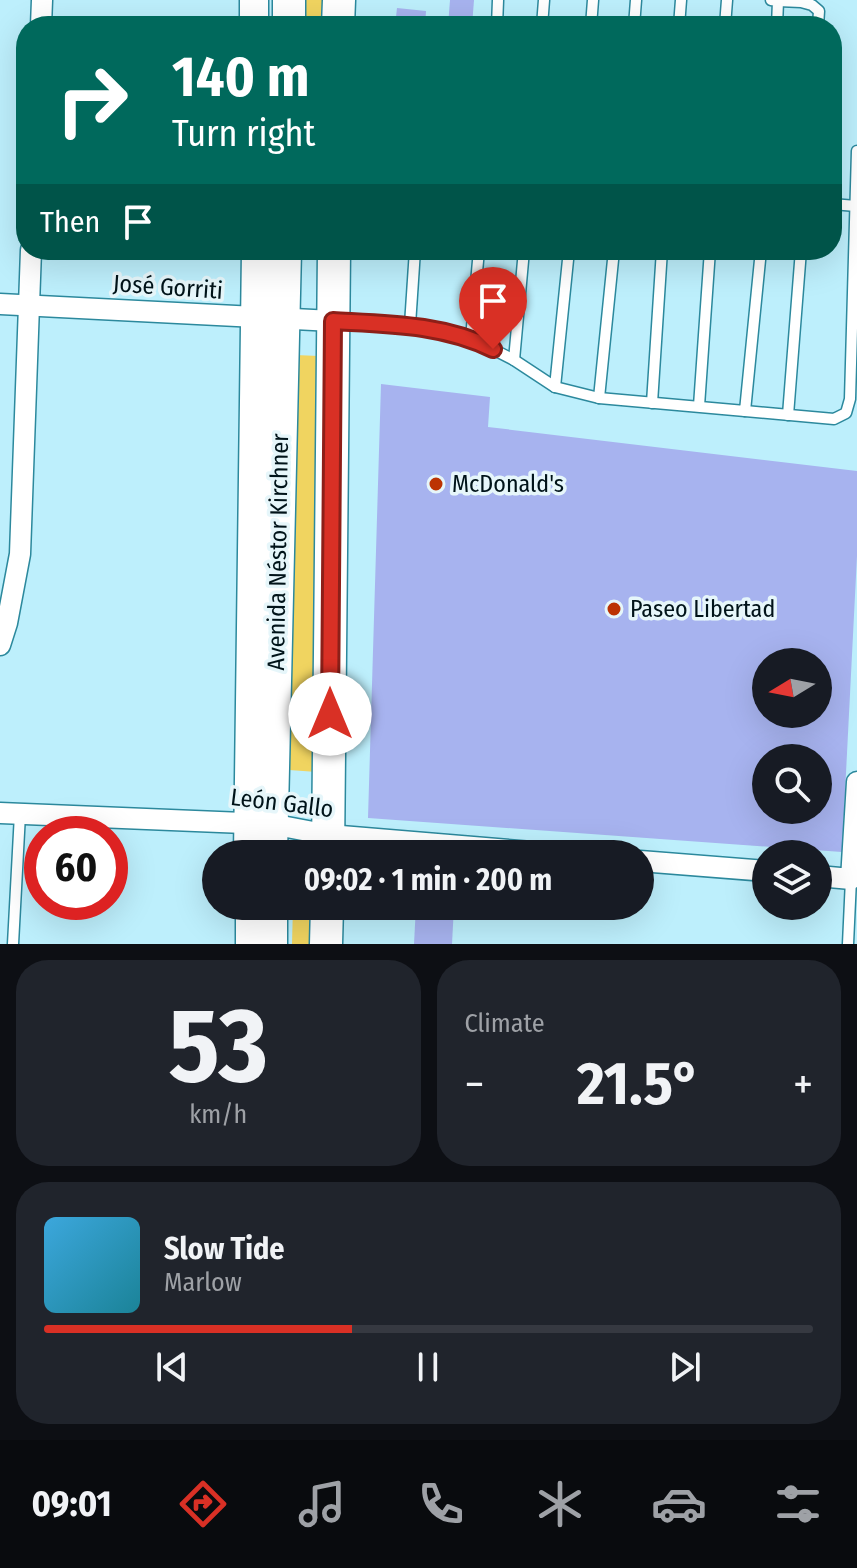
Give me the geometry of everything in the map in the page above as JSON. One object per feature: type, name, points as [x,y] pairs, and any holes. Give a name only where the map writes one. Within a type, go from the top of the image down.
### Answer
[{"type":"main road","name":"Avenida Néstor Kirchner","points":[[258,260],[270,319]]},
{"type":"main road","name":"Avenida Néstor Kirchner","points":[[264,834],[270,319],[283,260]]},
{"type":"main road","points":[[329,840],[334,260]]},
{"type":"main road","points":[[250,920],[250,944]]},
{"type":"main road","points":[[271,920],[271,944]]},
{"type":"main road","points":[[326,944],[327,920]]},
{"type":"street","points":[[0,645],[20,554],[31,260]]},
{"type":"street","name":"José Gorriti","points":[[0,304],[333,321]]},
{"type":"street","points":[[832,877],[851,879],[857,782]]},
{"type":"street","name":"León Gallo","points":[[10,813],[303,840]]},
{"type":"street","points":[[654,862],[752,870]]},
{"type":"lane","points":[[771,0],[812,5],[819,11],[819,16]]},
{"type":"lane","points":[[333,321],[410,325],[471,338],[514,360],[555,387],[599,398],[834,419],[846,413],[850,399],[857,151]]},
{"type":"lane","points":[[410,325],[414,260]]},
{"type":"lane","points":[[471,338],[478,260]]},
{"type":"lane","points":[[514,360],[523,260]]},
{"type":"lane","points":[[555,387],[568,260]]},
{"type":"lane","points":[[599,398],[613,260]]},
{"type":"lane","points":[[652,403],[661,260]]},
{"type":"lane","points":[[699,406],[709,260]]},
{"type":"lane","points":[[745,411],[760,260]]},
{"type":"lane","points":[[788,415],[800,260]]},
{"type":"lane","points":[[10,813],[13,944]]},
{"type":"lane","points":[[848,944],[851,879]]},
{"type":"shaded area","points":[[298,0],[327,0],[327,16],[298,16]]},
{"type":"shaded area","points":[[295,355],[319,356],[317,772],[289,770]]},
{"type":"shaded area","points":[[293,920],[310,920],[309,944],[292,944]]},
{"type":"building","points":[[450,0],[474,0],[473,16],[449,16]]},
{"type":"building","points":[[397,8],[426,11],[426,16],[396,16]]},
{"type":"building","name":"Paseo Libertad","points":[[381,384],[490,397],[488,427],[857,471],[857,556],[842,852],[832,851],[832,840],[752,840],[752,846],[368,818]]},
{"type":"building","points":[[415,920],[453,920],[452,944],[414,944]]},
{"type":"place","name":"McDonald's","points":[[436,484]]},
{"type":"place","name":"Paseo Libertad","points":[[614,609]]},
{"type":"route","points":[[330,714],[333,321],[410,325],[471,338],[493,349]]}]
